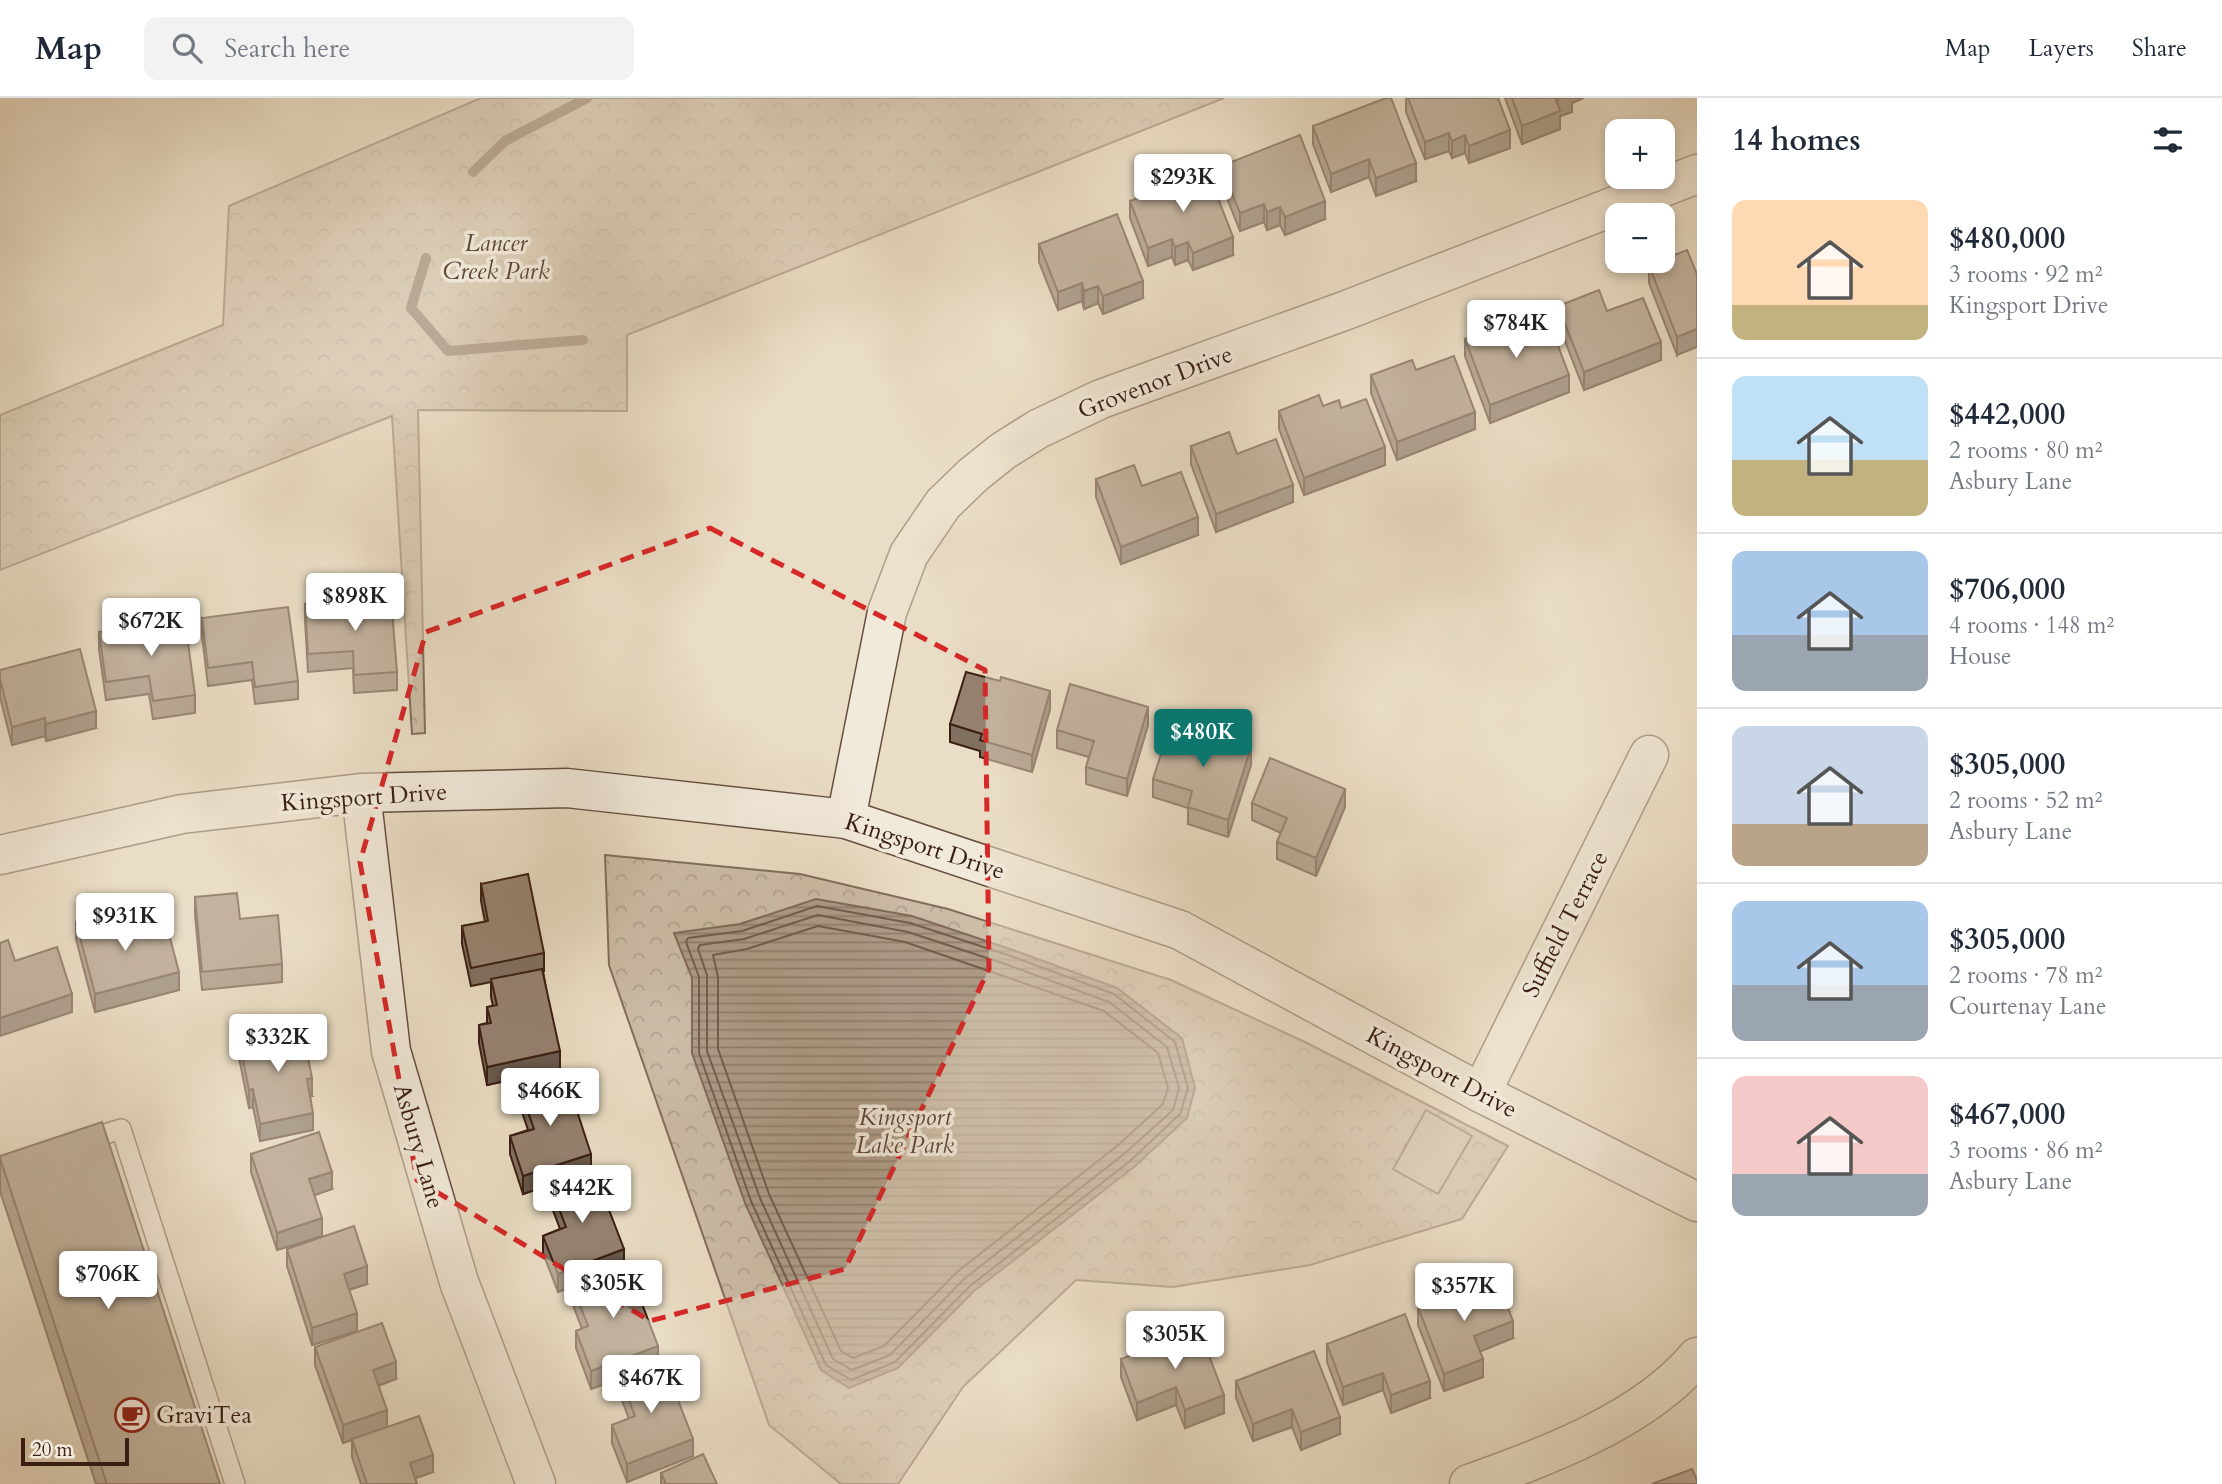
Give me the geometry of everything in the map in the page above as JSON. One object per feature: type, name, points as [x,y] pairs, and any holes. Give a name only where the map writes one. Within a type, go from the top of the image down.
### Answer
[{"type":"street","name":"Grovenor Drive","points":[[846,819],[887,612],[909,554],[943,504],[1003,451],[1038,429],[1101,399],[1344,311],[1697,174]]},
{"type":"street","name":"Suffield Terrace","points":[[1481,1093],[1649,755]]},
{"type":"street","name":"Kingsport Drive","points":[[0,855],[182,814],[362,793],[567,788],[846,819],[1180,930],[1481,1093],[1697,1202]]},
{"type":"street","name":"Asbury Lane","points":[[362,793],[391,1051],[459,1282],[536,1484]]},
{"type":"street","points":[[1469,1484],[1550,1455],[1638,1408],[1697,1357]]},
{"type":"lane","points":[[61,1148],[121,1129],[235,1484]]},
{"type":"highlighted area","points":[[710,528],[985,670],[989,969],[845,1269],[650,1321],[417,1180],[360,862],[426,632]]},
{"type":"green space","name":"Lancer Creek Park","points":[[481,98],[1224,98],[627,335],[627,411],[418,410],[425,733],[412,734],[392,416],[0,570],[0,415],[223,325],[229,206]]},
{"type":"green space","name":"Kingsport Lake Park","points":[[605,855],[800,874],[948,909],[1171,980],[1305,1042],[1508,1146],[1462,1219],[1310,1265],[1173,1287],[1076,1280],[963,1387],[898,1484],[841,1484],[769,1425],[609,965]]},
{"type":"green space","points":[[1426,1110],[1472,1136],[1438,1194],[1393,1169]]},
{"type":"water","points":[[816,899],[912,916],[1117,988],[1182,1038],[1195,1088],[1187,1118],[1134,1167],[974,1291],[898,1368],[849,1388],[821,1370],[745,1203],[692,1053],[692,978],[674,933],[740,924]]},
{"type":"building","points":[[1391,98],[1416,163],[1376,178],[1369,159],[1331,174],[1313,126]]},
{"type":"building","points":[[1408,98],[1498,98],[1510,130],[1469,146],[1465,135],[1452,141],[1449,133],[1425,142]]},
{"type":"building","points":[[1512,98],[1561,98],[1556,100],[1560,111],[1522,126]]},
{"type":"building","points":[[1300,135],[1325,201],[1285,217],[1280,207],[1267,212],[1264,204],[1240,213],[1221,166]]},
{"type":"building","points":[[1207,170],[1233,237],[1193,253],[1188,242],[1175,247],[1172,239],[1148,248],[1130,201]]},
{"type":"building","points":[[1117,214],[1143,281],[1103,296],[1098,286],[1084,291],[1082,283],[1058,292],[1039,244]]},
{"type":"building","points":[[1687,250],[1697,274],[1697,329],[1677,337],[1652,273],[1675,273],[1675,255]]},
{"type":"building","points":[[1599,290],[1607,311],[1643,298],[1661,342],[1584,372],[1558,306]]},
{"type":"building","points":[[1548,319],[1569,375],[1490,405],[1465,339],[1506,323],[1510,333]]},
{"type":"building","points":[[1454,356],[1475,412],[1397,442],[1371,375],[1412,360],[1416,370]]},
{"type":"building","points":[[1319,395],[1323,406],[1339,400],[1341,408],[1366,399],[1385,447],[1304,478],[1279,411]]},
{"type":"building","points":[[1229,432],[1237,454],[1276,439],[1293,485],[1216,514],[1191,446]]},
{"type":"building","points":[[1134,465],[1142,486],[1181,472],[1198,517],[1121,547],[1096,479]]},
{"type":"building","points":[[391,598],[397,672],[354,675],[353,651],[308,654],[305,604]]},
{"type":"building","points":[[288,607],[298,681],[255,687],[252,662],[208,668],[202,618]]},
{"type":"building","points":[[185,620],[195,695],[153,701],[149,676],[106,682],[99,632]]},
{"type":"building","points":[[80,649],[96,711],[46,724],[45,718],[12,727],[0,670]]},
{"type":"building","points":[[966,672],[1000,681],[1001,677],[1050,691],[1032,755],[980,740],[982,734],[950,724]]},
{"type":"building","points":[[1070,684],[1148,707],[1127,779],[1086,767],[1094,741],[1057,730]]},
{"type":"building","points":[[1171,723],[1251,747],[1228,820],[1188,807],[1192,791],[1153,779]]},
{"type":"building","points":[[1270,758],[1345,789],[1316,858],[1277,842],[1287,818],[1252,803]]},
{"type":"building","points":[[528,874],[544,953],[471,968],[462,926],[488,921],[481,884]]},
{"type":"building","points":[[237,893],[240,919],[278,915],[282,964],[202,972],[195,897]]},
{"type":"building","points":[[117,911],[124,935],[166,923],[179,972],[95,994],[76,922]]},
{"type":"building","points":[[8,940],[15,961],[57,947],[72,994],[0,1018],[0,943]]},
{"type":"building","points":[[542,969],[560,1051],[487,1067],[479,1025],[491,1023],[487,1007],[497,1005],[491,979]]},
{"type":"building","points":[[302,1027],[312,1078],[307,1079],[313,1113],[260,1124],[253,1089],[249,1090],[239,1040]]},
{"type":"building","points":[[565,1074],[591,1154],[523,1176],[510,1136],[534,1129],[520,1089]]},
{"type":"building","points":[[102,1122],[220,1484],[107,1484],[0,1158]]},
{"type":"building","points":[[319,1132],[332,1172],[309,1179],[322,1218],[277,1233],[251,1154]]},
{"type":"building","points":[[594,1171],[624,1249],[558,1274],[543,1236],[566,1227],[551,1188]]},
{"type":"building","points":[[354,1226],[367,1266],[344,1274],[357,1313],[312,1328],[287,1249]]},
{"type":"building","points":[[628,1267],[658,1346],[591,1371],[576,1331],[588,1326],[573,1287]]},
{"type":"building","points":[[1496,1278],[1513,1321],[1474,1336],[1483,1359],[1444,1374],[1418,1307]]},
{"type":"building","points":[[1405,1314],[1430,1381],[1391,1395],[1383,1373],[1343,1387],[1327,1344]]},
{"type":"building","points":[[382,1323],[396,1362],[373,1370],[387,1410],[343,1425],[315,1347]]},
{"type":"building","points":[[1199,1329],[1224,1395],[1185,1410],[1176,1387],[1137,1403],[1121,1359]]},
{"type":"building","points":[[1314,1351],[1340,1417],[1301,1432],[1292,1409],[1253,1424],[1236,1381]]},
{"type":"building","points":[[663,1361],[693,1439],[627,1464],[612,1425],[635,1416],[620,1377]]},
{"type":"building","points":[[419,1416],[433,1455],[410,1463],[417,1484],[367,1484],[352,1439]]},
{"type":"building","points":[[703,1454],[717,1484],[666,1484],[661,1473]]},
{"type":"building","points":[[1692,1469],[1697,1484],[1652,1484]]},
{"type":"waterway","points":[[473,172],[505,141],[587,98]]},
{"type":"waterway","points":[[426,258],[411,308],[448,351],[583,340]]},
{"type":"place","name":"GraviTea","points":[[132,1415]]}]
